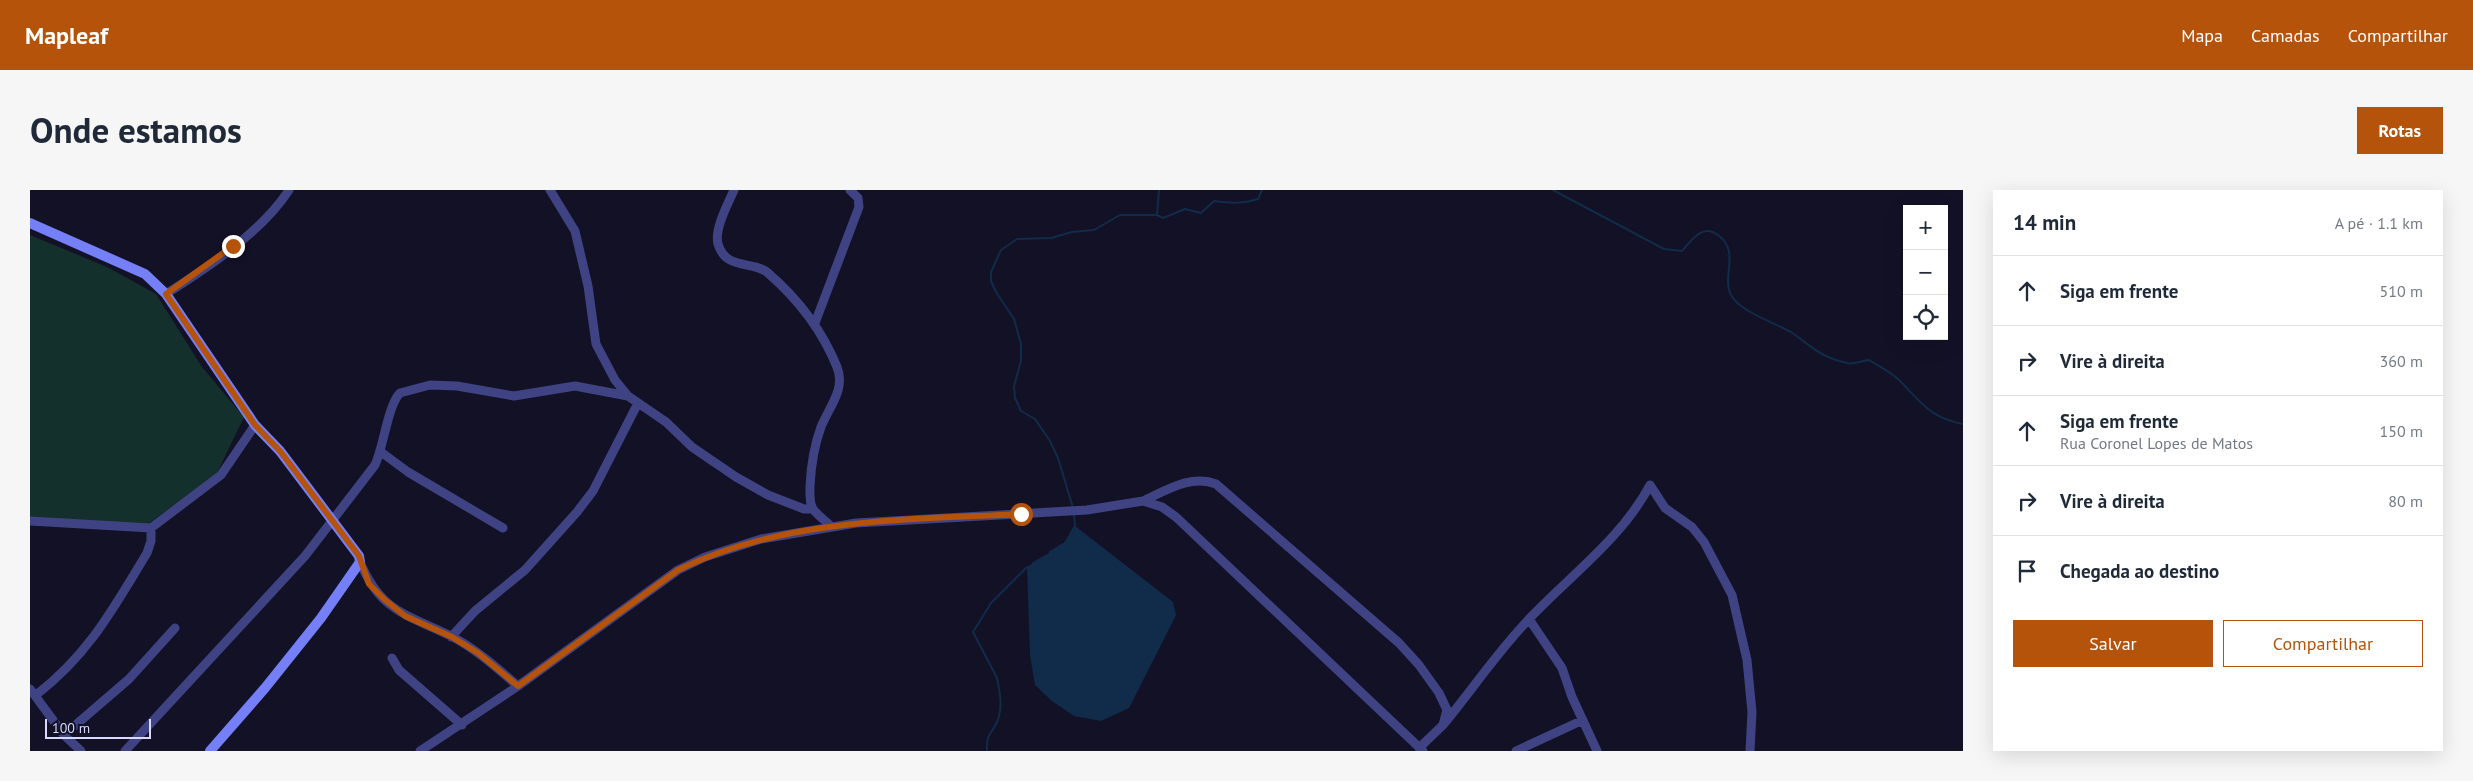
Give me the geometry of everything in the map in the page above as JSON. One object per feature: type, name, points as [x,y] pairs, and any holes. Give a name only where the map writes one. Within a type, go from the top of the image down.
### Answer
[{"type":"street","points":[[166,294],[195,275],[265,220],[289,190]]},
{"type":"street","points":[[550,190],[561,204],[575,231],[588,286],[596,344],[615,380],[628,396],[666,422],[692,447],[736,477],[768,495],[804,509],[813,509]]},
{"type":"street","points":[[734,190],[719,231],[718,244],[728,258],[737,264],[760,267],[767,272],[815,323],[838,368],[840,380],[837,395],[821,428],[813,457],[810,489],[813,509],[832,527]]},
{"type":"street","points":[[815,323],[859,207],[858,198],[850,190]]},
{"type":"street","points":[[30,223],[145,274],[166,294],[255,425],[280,451],[359,556],[369,584],[405,616],[452,637],[489,662],[518,686]]},
{"type":"street","points":[[125,751],[278,587],[375,465],[381,452],[395,398],[400,393],[430,385],[457,386],[514,396],[575,386],[628,396]]},
{"type":"street","points":[[452,637],[475,611],[525,570],[577,512],[593,491],[638,403]]},
{"type":"street","points":[[30,521],[151,528],[221,475],[255,425]]},
{"type":"street","points":[[381,452],[408,472],[503,528]]},
{"type":"street","points":[[420,751],[462,725],[518,686],[678,570],[705,557],[761,539],[856,523],[1088,510],[1143,501],[1191,481],[1206,480],[1216,484],[1399,643],[1439,693],[1447,710],[1443,725]]},
{"type":"street","points":[[1143,501],[1162,507],[1176,517],[1421,749],[1473,689],[1496,656],[1529,619],[1637,510],[1650,485],[1665,508],[1692,527],[1704,542],[1732,595],[1746,660],[1752,712],[1750,751]]},
{"type":"street","points":[[81,751],[64,735],[33,692],[74,662],[91,641],[146,552],[151,541],[151,528]]},
{"type":"street","points":[[210,751],[314,626],[360,562]]},
{"type":"street","points":[[1529,619],[1562,668],[1572,697],[1597,751]]},
{"type":"street","points":[[64,735],[129,679],[175,628]]},
{"type":"street","points":[[392,658],[399,670],[462,725]]},
{"type":"street","points":[[1516,751],[1583,720]]},
{"type":"green space","points":[[30,235],[107,267],[156,294],[202,367],[244,417],[217,473],[148,524],[30,518]]},
{"type":"water","points":[[1075,526],[1173,602],[1176,615],[1129,708],[1101,721],[1074,716],[1052,701],[1035,685],[1030,655],[1027,567],[1063,544]]},
{"type":"waterway","points":[[1073,508],[1058,458],[1050,441],[1035,419],[1021,411],[1015,398],[1014,386],[1021,361],[1021,344],[1014,319],[991,281],[991,272],[1001,250],[1017,239],[1051,238],[1072,232],[1094,230],[1120,215],[1157,215],[1159,190]]},
{"type":"waterway","points":[[1157,215],[1163,218],[1185,209],[1201,213],[1214,201],[1236,203],[1258,199],[1262,190]]},
{"type":"waterway","points":[[1553,190],[1664,249],[1682,251],[1702,232],[1707,231],[1718,235],[1725,242],[1730,256],[1728,280],[1731,295],[1735,301],[1758,316],[1791,332],[1817,351],[1831,358],[1850,363],[1869,360],[1896,377],[1920,402],[1934,413],[1942,418],[1963,424]]},
{"type":"waterway","points":[[1070,534],[1075,526],[1074,515]]},
{"type":"waterway","points":[[1050,552],[1063,544]]},
{"type":"waterway","points":[[1033,563],[1047,555]]},
{"type":"waterway","points":[[987,751],[988,738],[999,717],[1000,695],[997,678],[973,632],[991,603],[1027,567]]},
{"type":"route","points":[[233,246],[166,294],[255,425],[280,451],[359,556],[369,584],[405,616],[452,637],[478,653],[518,686],[678,570],[705,557],[761,539],[856,523],[1021,514]]}]
